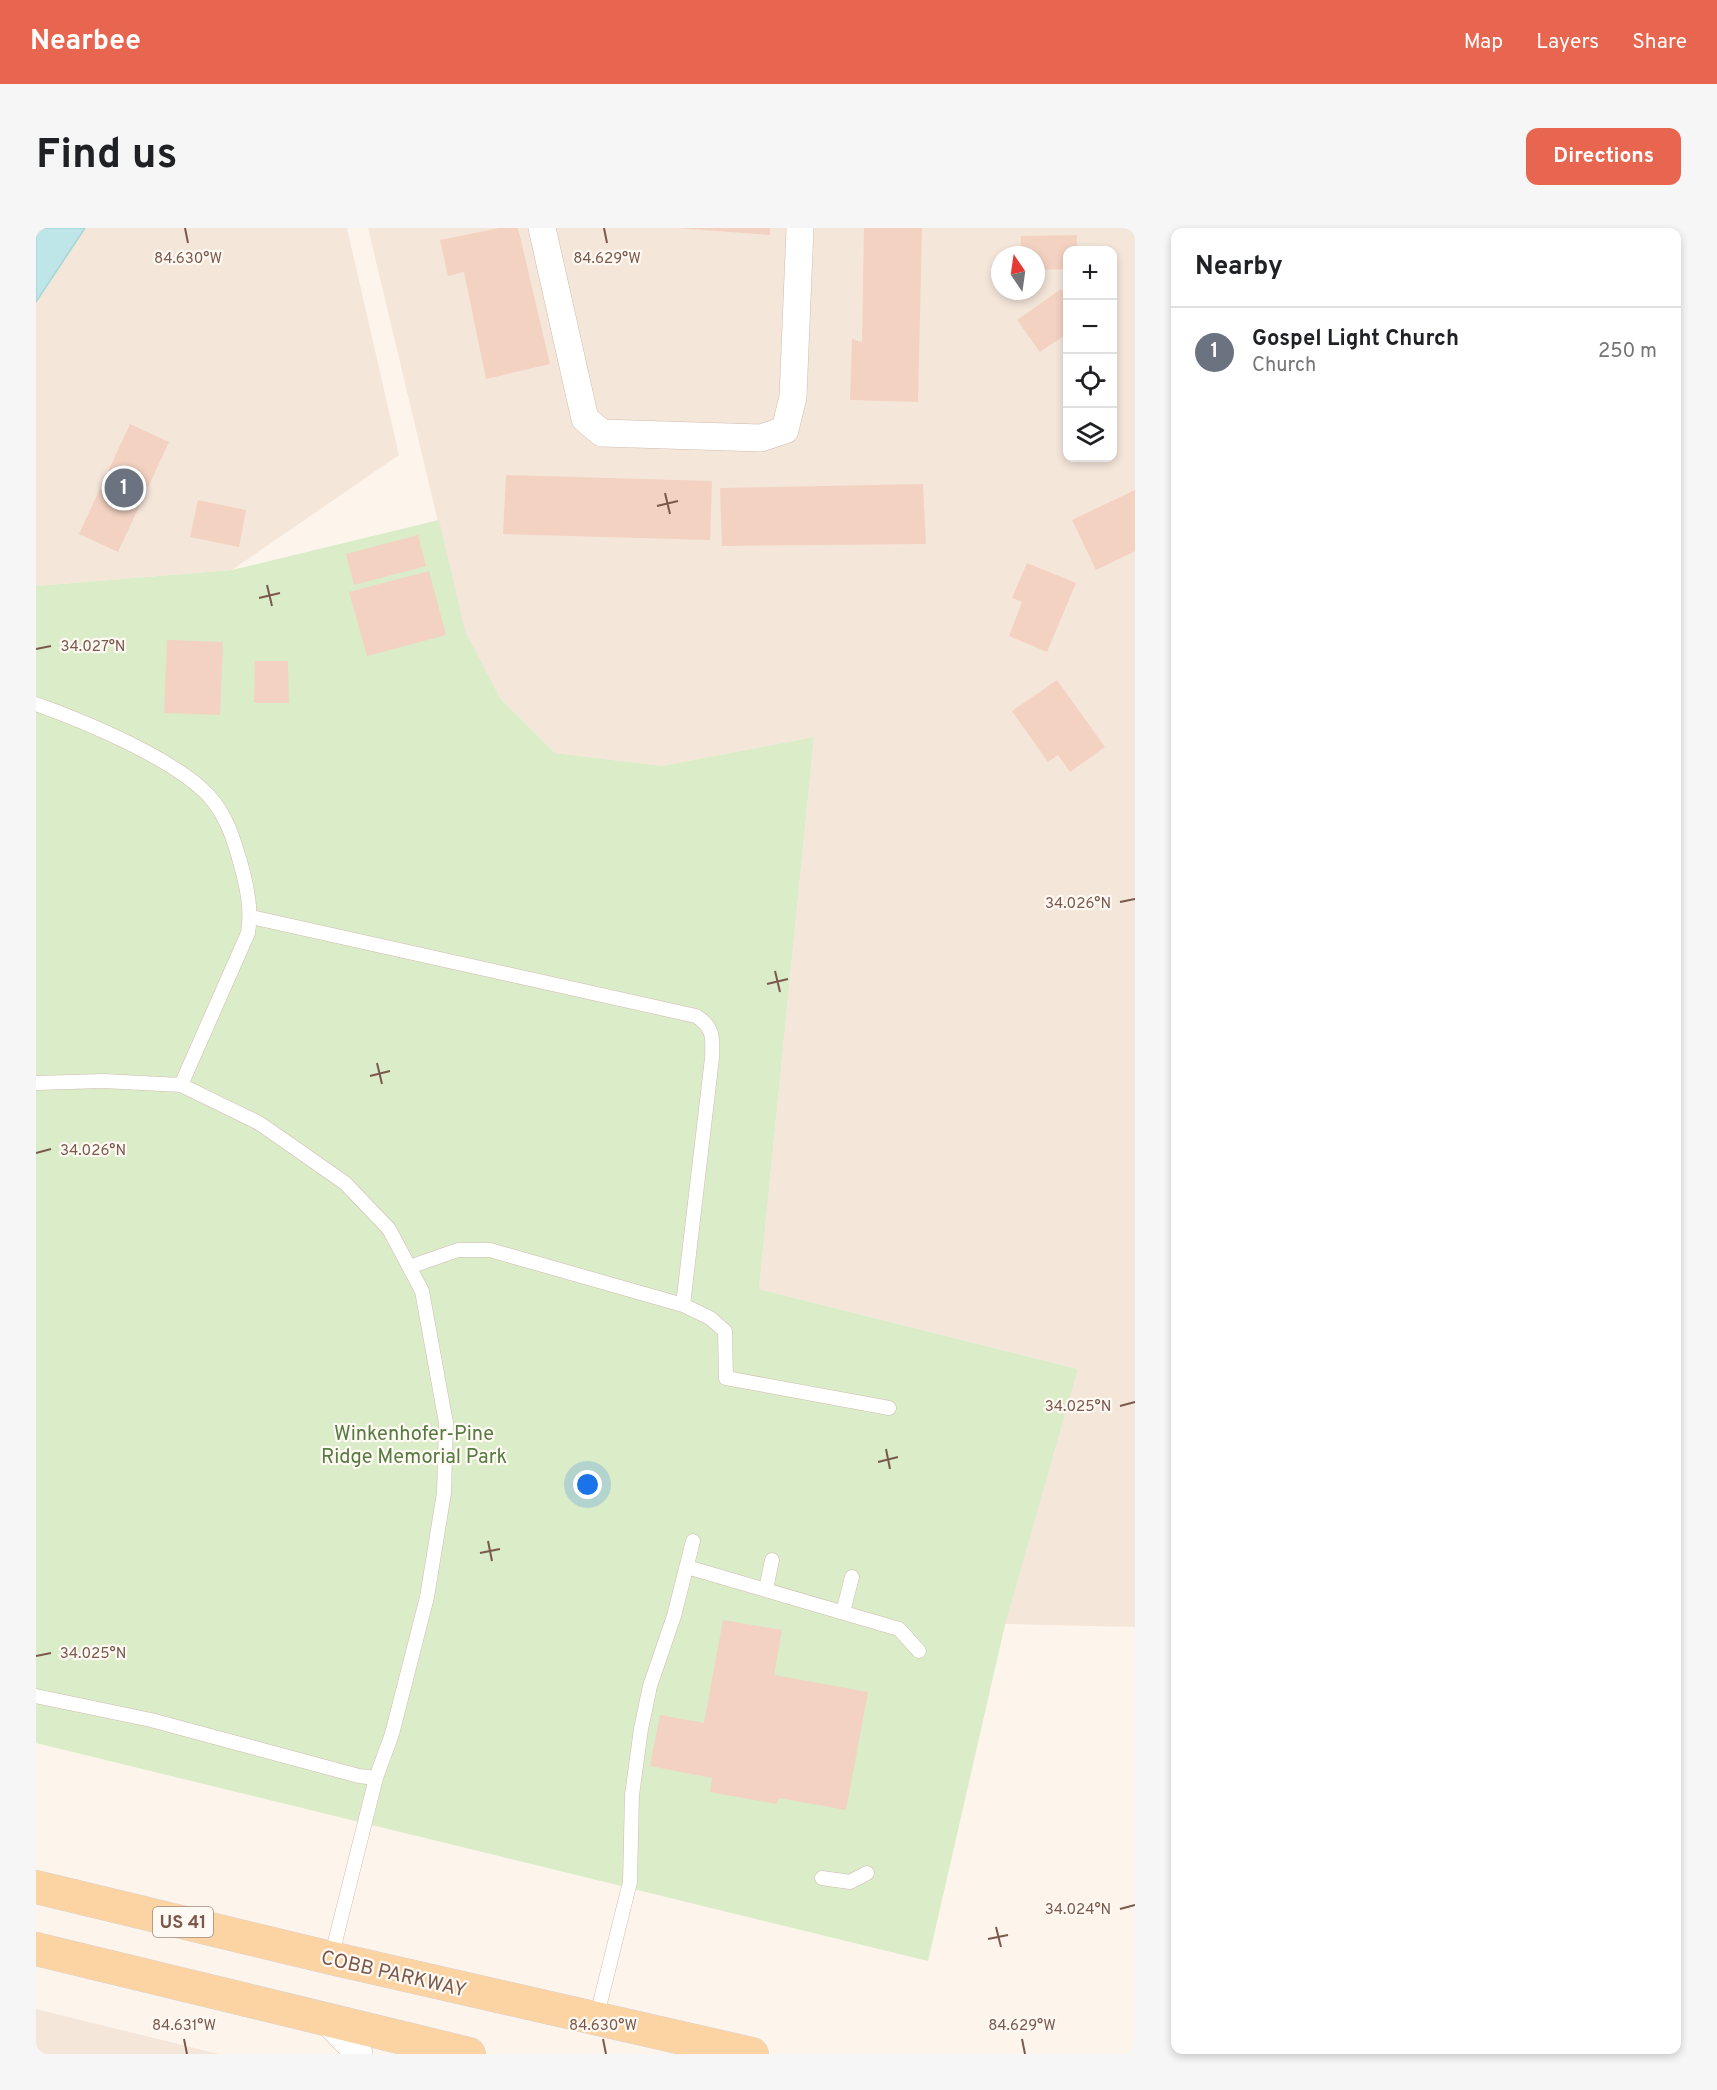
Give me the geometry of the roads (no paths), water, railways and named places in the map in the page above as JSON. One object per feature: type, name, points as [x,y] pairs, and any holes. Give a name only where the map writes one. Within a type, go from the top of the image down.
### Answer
[{"type":"main road","name":"COBB PARKWAY","points":[[36,1887],[596,2020],[752,2054]]},
{"type":"main road","points":[[36,1949],[469,2054]]},
{"type":"street","points":[[542,228],[585,419],[602,433],[761,438],[785,430],[794,397],[800,228]]},
{"type":"street","points":[[323,2017],[359,2054]]},
{"type":"lane","points":[[36,704],[117,737],[184,775],[209,796],[231,828],[245,881],[251,917],[248,933],[181,1084]]},
{"type":"lane","points":[[251,917],[610,996],[696,1016],[706,1022],[713,1036],[712,1058],[683,1305]]},
{"type":"lane","points":[[36,1083],[181,1084],[259,1123],[345,1183],[389,1229],[422,1291],[446,1423],[444,1493],[427,1597],[392,1734],[376,1778],[331,1958]]},
{"type":"lane","points":[[409,1267],[458,1250],[490,1250],[683,1305],[710,1318],[725,1331],[726,1378],[889,1408]]},
{"type":"lane","points":[[596,2020],[630,1882],[632,1795],[641,1729],[650,1686],[674,1616],[693,1541]]},
{"type":"lane","points":[[766,1590],[772,1560]]},
{"type":"lane","points":[[687,1567],[899,1629],[919,1651]]},
{"type":"lane","points":[[843,1612],[852,1577]]},
{"type":"lane","points":[[36,1696],[151,1720],[376,1778]]},
{"type":"lane","points":[[822,1878],[850,1882],[867,1873]]},
{"type":"water","points":[[36,228],[85,228],[36,302]]},
{"type":"place","name":"Gospel Light Church","points":[[124,488]]},
{"type":"park label","name":"Winkenhofer-Pine Ridge Memorial Park","points":[[414,1444]]}]
